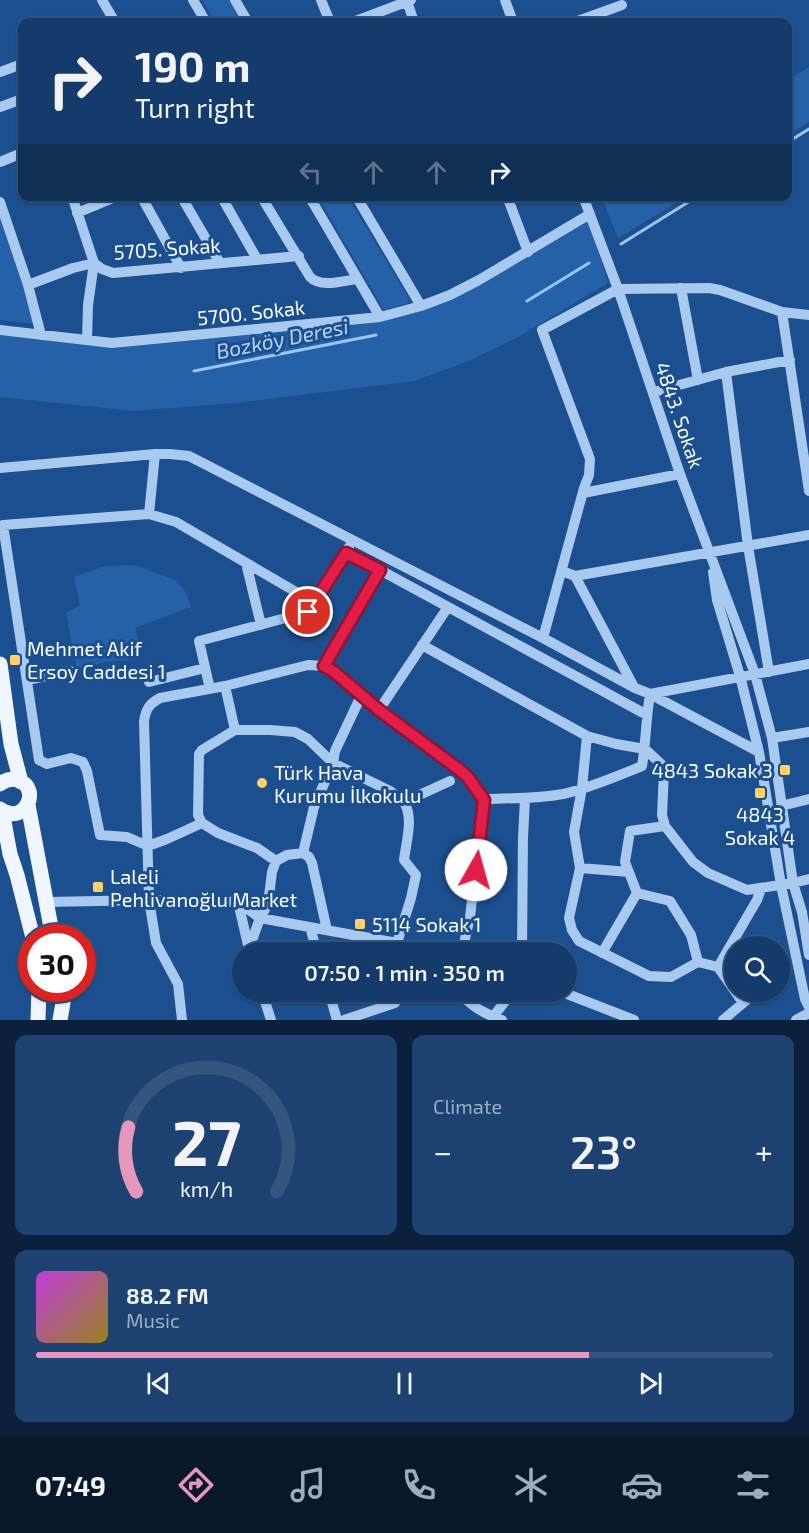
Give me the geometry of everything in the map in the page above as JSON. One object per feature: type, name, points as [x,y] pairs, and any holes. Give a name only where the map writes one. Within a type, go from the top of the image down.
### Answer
[{"type":"main road","points":[[0,664],[11,744],[21,782]]},
{"type":"main road","points":[[0,784],[11,779],[21,782],[30,794],[28,805],[51,924]]},
{"type":"main road","points":[[1,809],[11,814],[21,812],[28,805]]},
{"type":"main road","points":[[1,809],[5,850],[17,875],[29,924]]},
{"type":"main road","points":[[38,1020],[39,1002]]},
{"type":"main road","points":[[60,1020],[63,1002]]},
{"type":"street","points":[[102,0],[113,18]]},
{"type":"street","points":[[193,0],[204,18]]},
{"type":"street","points":[[235,0],[246,18]]},
{"type":"street","points":[[321,0],[328,18]]},
{"type":"street","points":[[505,0],[512,18]]},
{"type":"street","points":[[364,18],[409,1],[413,18]]},
{"type":"street","points":[[586,18],[622,5]]},
{"type":"street","points":[[0,72],[18,65]]},
{"type":"street","points":[[0,107],[18,100]]},
{"type":"street","points":[[0,162],[18,155]]},
{"type":"street","name":"5705. Sokak","points":[[73,201],[94,263],[112,273],[298,256]]},
{"type":"street","points":[[77,213],[106,201]]},
{"type":"street","points":[[144,201],[181,268]]},
{"type":"street","points":[[184,201],[220,263]]},
{"type":"street","points":[[224,201],[257,259]]},
{"type":"street","points":[[264,201],[314,281],[321,283],[357,279]]},
{"type":"street","points":[[312,201],[380,317]]},
{"type":"street","points":[[359,201],[421,306]]},
{"type":"street","points":[[509,201],[528,252]]},
{"type":"street","name":"4843. Sokak","points":[[585,201],[654,392],[680,474],[710,551]]},
{"type":"street","points":[[0,202],[28,285],[41,335]]},
{"type":"street","name":"5700. Sokak","points":[[0,330],[112,343],[380,317],[450,295],[528,252],[590,214]]},
{"type":"street","points":[[28,285],[73,268],[94,263],[88,305],[87,340]]},
{"type":"street","points":[[681,288],[698,380]]},
{"type":"street","points":[[543,638],[589,475],[590,459],[542,330],[618,289],[720,290],[782,312],[809,315]]},
{"type":"street","points":[[782,312],[790,360],[803,412],[809,491]]},
{"type":"street","points":[[654,392],[726,372],[790,360]]},
{"type":"street","points":[[726,372],[748,546],[769,672]]},
{"type":"street","points":[[0,468],[155,454],[189,456],[759,752]]},
{"type":"street","points":[[149,514],[155,454]]},
{"type":"street","points":[[583,493],[680,474]]},
{"type":"street","points":[[202,823],[148,846],[127,837],[99,835],[87,771],[83,762],[71,758],[47,764],[39,760],[3,525],[149,514],[176,522],[315,603]]},
{"type":"street","points":[[562,571],[575,576],[809,535]]},
{"type":"street","points":[[210,689],[199,641],[308,612],[352,541]]},
{"type":"street","points":[[710,551],[756,674],[772,738],[793,883],[805,912],[809,955]]},
{"type":"street","points":[[710,551],[717,600],[740,676],[759,752],[781,885],[804,999],[809,1007]]},
{"type":"street","points":[[346,553],[647,715]]},
{"type":"street","points":[[246,562],[261,625]]},
{"type":"street","points":[[324,666],[380,570]]},
{"type":"street","points":[[575,576],[635,688]]},
{"type":"street","points":[[379,710],[448,607]]},
{"type":"street","points":[[422,645],[587,736],[645,749],[662,765],[664,771],[662,815],[665,826],[693,862],[708,873],[747,890],[809,879]]},
{"type":"street","points":[[650,694],[809,664]]},
{"type":"street","points":[[182,1020],[178,984],[156,944],[148,900],[144,721],[146,710],[151,703],[160,698],[225,686],[308,665],[324,666],[467,776],[484,800],[470,917],[464,942]]},
{"type":"street","points":[[149,682],[205,668]]},
{"type":"street","points":[[27,680],[70,672]]},
{"type":"street","points":[[225,686],[235,730]]},
{"type":"street","points":[[484,800],[525,799],[563,794],[642,766],[650,694]]},
{"type":"street","points":[[303,853],[314,807],[333,763],[335,751],[362,696]]},
{"type":"street","points":[[276,861],[257,848],[218,833],[202,823],[198,814],[200,754],[202,750],[235,730],[270,729],[295,732],[308,738],[333,763],[390,791],[408,807],[409,818],[404,860],[416,875],[397,942]]},
{"type":"street","points":[[772,738],[809,732]]},
{"type":"street","points":[[587,736],[582,788],[574,832],[580,868],[569,918],[572,930],[579,940],[649,976],[671,977],[698,962],[718,967],[743,1003],[723,1020]]},
{"type":"street","points":[[404,802],[450,781]]},
{"type":"street","points":[[522,942],[525,799]]},
{"type":"street","points":[[781,806],[809,799]]},
{"type":"street","points":[[638,893],[625,862],[630,831],[665,826]]},
{"type":"street","points":[[252,942],[260,918],[268,904],[272,872],[276,861],[287,855],[303,853],[309,857],[327,930]]},
{"type":"street","points":[[580,868],[629,872]]},
{"type":"street","points":[[718,967],[758,900],[761,889]]},
{"type":"street","points":[[602,953],[638,893]]},
{"type":"street","points":[[638,893],[670,901],[691,935],[698,962]]},
{"type":"street","points":[[46,902],[148,900],[238,902],[260,918],[392,942]]},
{"type":"street","points":[[238,902],[247,942]]},
{"type":"street","points":[[310,927],[314,942]]},
{"type":"street","points":[[577,998],[634,1020]]},
{"type":"street","points":[[265,1002],[271,1020]]},
{"type":"street","points":[[332,1002],[337,1020]]},
{"type":"street","points":[[471,1002],[498,1018],[507,1002]]},
{"type":"street","points":[[344,1020],[395,1003]]},
{"type":"street","points":[[796,1020],[809,1013]]},
{"type":"shaded area","points":[[202,0],[229,0],[240,18],[213,18]]},
{"type":"shaded area","points":[[809,67],[809,122],[792,133],[792,78]]},
{"type":"shaded area","points":[[320,201],[350,201],[409,299],[408,303],[384,310]]},
{"type":"shaded area","points":[[607,201],[679,201],[618,238],[604,203]]},
{"type":"shaded area","points":[[0,213],[36,324],[0,320]]},
{"type":"shaded area","points":[[588,220],[608,283],[520,336],[469,361],[415,381],[236,403],[133,411],[0,397],[0,335],[90,343],[97,348],[400,314]]},
{"type":"shaded area","points":[[138,566],[175,580],[185,592],[191,607],[135,628],[140,646],[131,660],[104,662],[77,670],[66,613],[80,605],[74,577],[102,567]]},
{"type":"waterway","name":"Bozköy Deresi","points":[[792,140],[809,129]]},
{"type":"waterway","name":"Bozköy Deresi","points":[[621,244],[690,201]]},
{"type":"waterway","name":"Bozköy Deresi","points":[[527,301],[589,263]]},
{"type":"waterway","name":"Bozköy Deresi","points":[[194,371],[376,335]]},
{"type":"place","name":"Mehmet Akif Ersoy Caddesi 1","points":[[15,660]]},
{"type":"place","name":"4843 Sokak 3","points":[[785,770]]},
{"type":"place","name":"Türk Hava Kurumu İlkokulu","points":[[262,783]]},
{"type":"place","name":"4843 Sokak 4","points":[[760,793]]},
{"type":"place","name":"Laleli Pehlivanoğlu Market","points":[[98,887]]},
{"type":"place","name":"5114 Sokak 1","points":[[360,924]]},
{"type":"route","points":[[308,612],[346,553],[380,570],[324,666],[467,776],[484,800],[476,870]]}]
